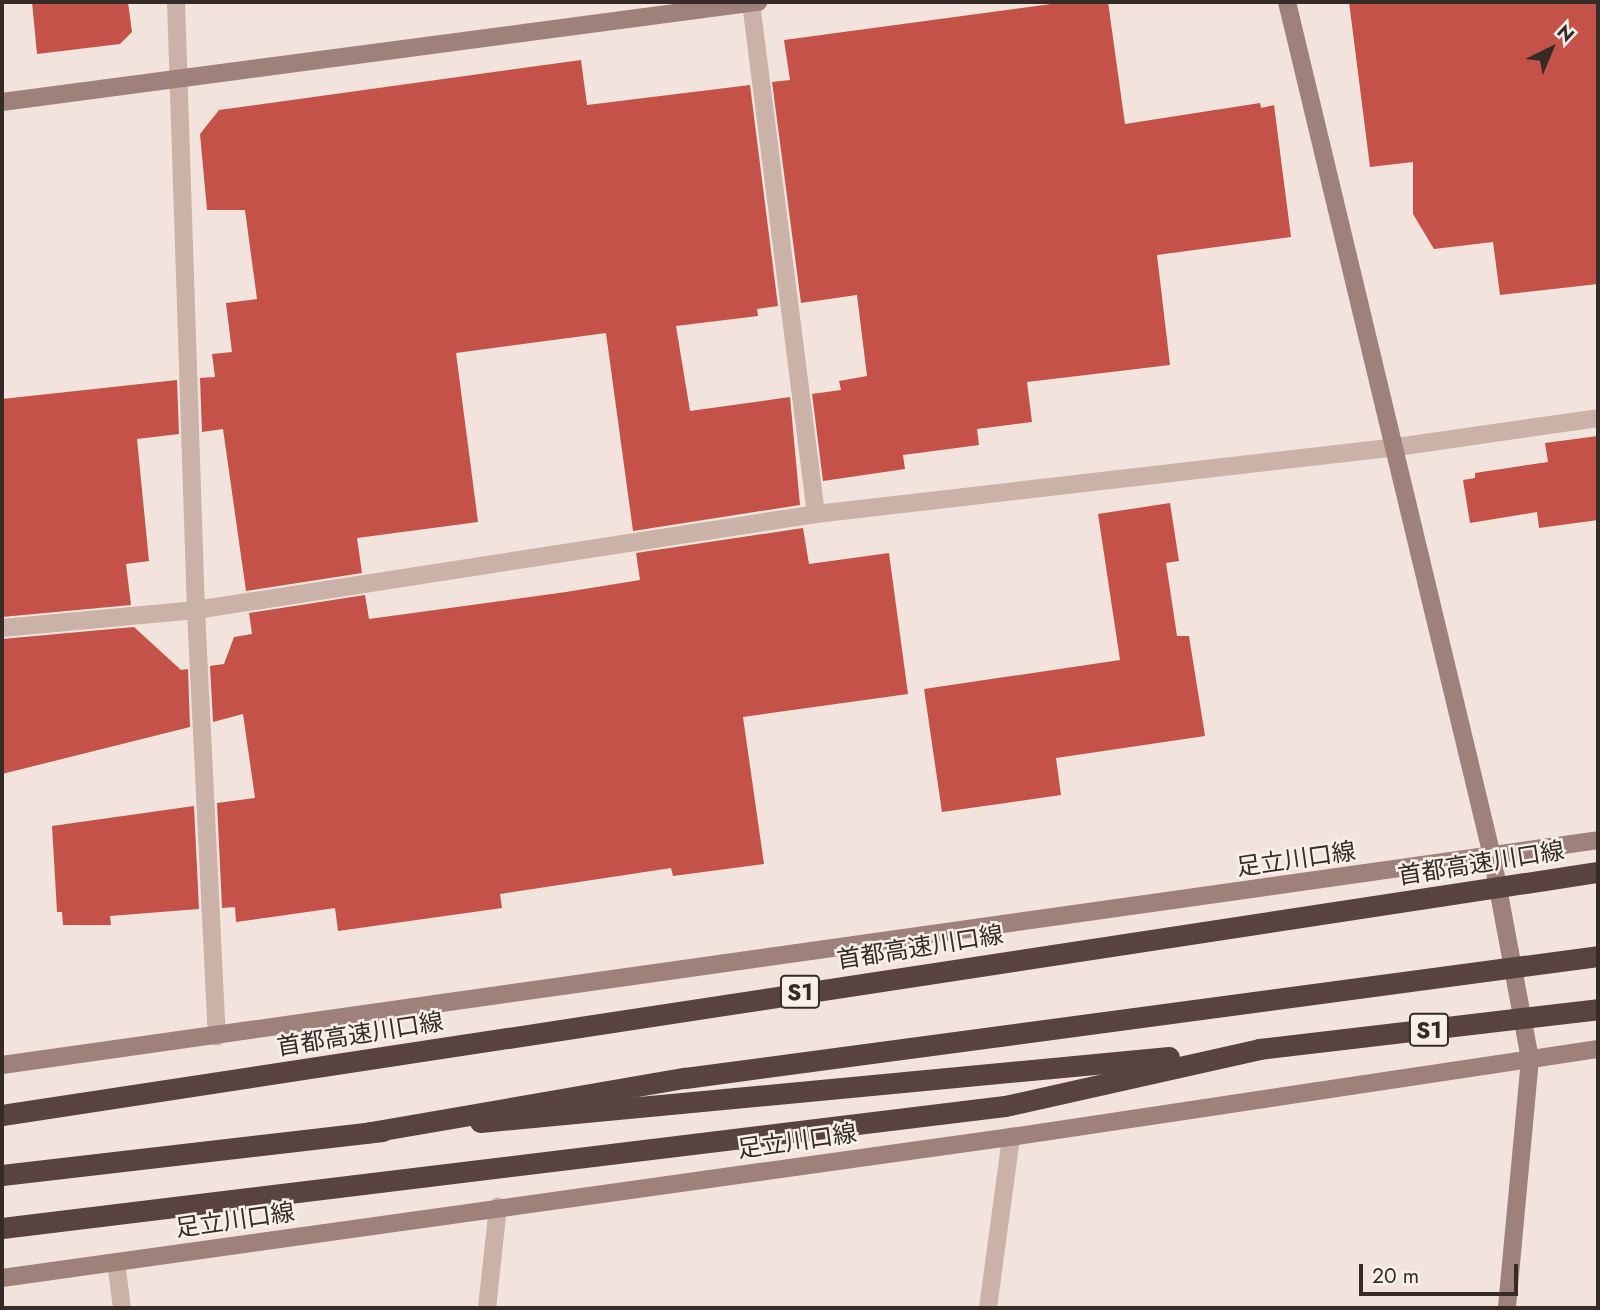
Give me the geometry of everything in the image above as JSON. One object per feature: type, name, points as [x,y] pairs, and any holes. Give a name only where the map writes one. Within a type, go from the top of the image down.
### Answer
[{"type":"highway","name":"首都高速川口線","points":[[2,1115],[1598,872]]},
{"type":"highway","points":[[365,1133],[685,1078],[1598,956]]},
{"type":"highway","name":"S1","points":[[2,1175],[365,1133],[1259,1049],[1598,1009]]},
{"type":"highway","name":"S1","points":[[2,1228],[1004,1106],[1259,1049]]},
{"type":"main road","points":[[2,102],[758,2]]},
{"type":"main road","points":[[1287,2],[1397,447],[1492,856],[1530,1059],[1507,1308]]},
{"type":"main road","name":"足立川口線","points":[[2,1065],[1598,840]]},
{"type":"main road","name":"足立川口線","points":[[2,1278],[1012,1137],[1598,1049]]},
{"type":"street","points":[[176,2],[181,80],[196,610],[217,1036]]},
{"type":"street","points":[[751,2],[816,514]]},
{"type":"street","points":[[2,628],[196,610],[816,514],[1397,447],[1598,418]]},
{"type":"street","points":[[988,1308],[1012,1137]]},
{"type":"street","points":[[487,1308],[498,1207]]},
{"type":"street","points":[[116,1262],[122,1308]]},
{"type":"building","points":[[32,2],[128,2],[132,32],[120,44],[37,54]]},
{"type":"building","points":[[1066,2],[1108,2],[1125,124],[1260,103],[1261,108],[1274,105],[1291,237],[1157,255],[1170,365],[1027,382],[1032,422],[977,429],[979,445],[903,455],[905,469],[823,481],[812,394],[841,390],[839,381],[867,376],[857,295],[801,303],[772,82],[790,80],[784,40]]},
{"type":"building","points":[[1349,2],[1598,2],[1598,284],[1500,295],[1493,242],[1434,249],[1413,214],[1413,162],[1370,167]]},
{"type":"building","points":[[581,60],[587,105],[750,85],[778,306],[757,309],[758,316],[676,326],[690,411],[790,397],[800,505],[633,531],[606,333],[456,353],[478,522],[357,538],[362,573],[246,591],[223,429],[202,432],[200,378],[215,377],[212,354],[232,352],[226,303],[257,299],[245,210],[207,210],[200,134],[219,110]]},
{"type":"building","points":[[177,380],[179,434],[137,439],[149,561],[126,564],[131,605],[2,617],[2,399]]},
{"type":"building","points":[[1598,436],[1598,520],[1539,528],[1537,512],[1470,523],[1463,480],[1475,478],[1475,473],[1548,462],[1545,443]]},
{"type":"building","points":[[1170,503],[1179,561],[1166,563],[1177,636],[1189,636],[1205,736],[1056,758],[1061,795],[942,812],[924,689],[1120,660],[1098,514]]},
{"type":"building","points":[[803,528],[809,564],[889,553],[908,694],[743,717],[764,864],[673,876],[671,868],[500,894],[502,908],[338,931],[335,908],[236,922],[235,907],[222,908],[217,803],[255,798],[243,714],[213,722],[210,666],[224,664],[234,637],[252,634],[249,613],[365,595],[369,619],[566,592],[640,580],[636,553]]},
{"type":"building","points":[[134,627],[181,670],[188,669],[190,727],[2,774],[2,639]]},
{"type":"building","points":[[194,806],[199,909],[110,916],[111,925],[63,925],[62,912],[57,912],[52,826]]}]
